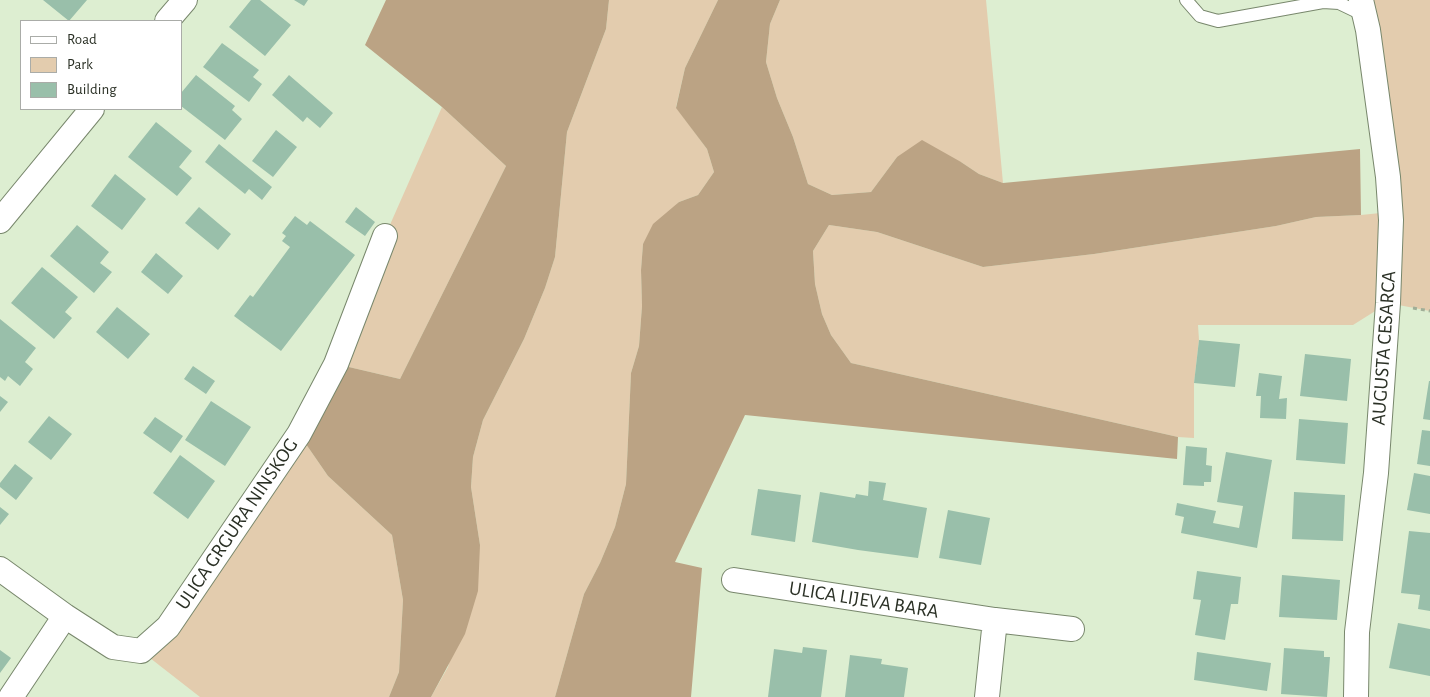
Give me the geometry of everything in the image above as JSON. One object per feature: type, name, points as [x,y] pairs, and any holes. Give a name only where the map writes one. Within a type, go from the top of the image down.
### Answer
[{"type":"street","points":[[168,20],[185,0]]},
{"type":"street","name":"AUGUSTA CESARCA","points":[[1356,697],[1357,632],[1376,473],[1388,303],[1391,220],[1388,177],[1363,7]]},
{"type":"street","points":[[0,221],[91,110]]},
{"type":"street","name":"ULICA GRGURA NINSKOG","points":[[0,569],[65,616],[113,647],[141,651],[168,627],[299,434],[336,364],[385,236]]},
{"type":"street","name":"ULICA LIJEVA BARA","points":[[734,580],[995,620],[1072,629]]},
{"type":"street","points":[[11,697],[65,616]]},
{"type":"street","points":[[987,697],[995,620]]},
{"type":"lane","points":[[1186,0],[1200,16],[1218,21],[1313,2],[1339,3],[1363,7]]},
{"type":"green space","points":[[609,0],[718,0],[685,68],[676,107],[707,149],[714,172],[698,195],[679,202],[643,244],[641,270],[642,306],[639,346],[631,373],[626,484],[615,527],[600,563],[584,594],[555,697],[431,697],[448,667],[480,545],[471,487],[473,457],[483,420],[524,339],[545,288],[555,257],[567,132],[606,29]]},
{"type":"green space","points":[[780,0],[986,0],[1003,183],[979,174],[961,162],[897,157],[871,192],[832,195],[808,184],[766,62],[770,24]]},
{"type":"green space","points":[[1361,0],[1430,0],[1430,311],[1388,303],[1353,325],[1198,325],[1199,340],[1194,383],[1194,438],[1178,437],[851,363],[831,335],[822,314],[815,284],[813,251],[829,225],[877,232],[983,267],[1094,254],[1276,226],[1316,217],[1390,212]]},
{"type":"green space","points":[[442,107],[506,166],[400,379],[336,364],[385,236]]},
{"type":"green space","points":[[299,434],[328,476],[392,535],[403,600],[399,672],[389,697],[200,697],[141,651]]},
{"type":"shaded area","points":[[386,0],[609,0],[606,29],[567,132],[555,257],[545,288],[524,339],[483,420],[473,457],[471,487],[480,545],[478,591],[465,634],[431,697],[389,697],[399,672],[403,600],[392,535],[328,476],[299,434],[336,364],[400,379],[506,166],[442,107],[365,45]]},
{"type":"shaded area","points":[[718,0],[780,0],[770,24],[766,62],[808,184],[832,195],[871,192],[897,157],[922,140],[979,174],[1003,183],[1360,149],[1361,215],[1316,217],[1276,226],[1094,254],[983,267],[877,232],[829,225],[813,251],[815,284],[822,314],[831,335],[851,363],[1178,437],[1177,459],[745,415],[675,562],[702,568],[691,697],[555,697],[584,594],[600,563],[615,527],[626,484],[631,373],[639,346],[642,306],[641,270],[643,244],[653,224],[679,202],[698,195],[714,172],[707,149],[676,108],[685,68]]},
{"type":"building","points":[[43,0],[87,0],[70,20]]},
{"type":"building","points":[[251,0],[260,0],[291,25],[265,56],[229,27]]},
{"type":"building","points":[[294,0],[308,0],[304,6]]},
{"type":"building","points":[[222,43],[259,70],[253,77],[262,84],[249,102],[203,67]]},
{"type":"building","points":[[196,75],[235,106],[232,110],[242,119],[225,140],[182,107],[182,92]]},
{"type":"building","points":[[289,75],[333,113],[320,128],[307,117],[303,122],[272,95]]},
{"type":"building","points":[[156,122],[192,151],[179,167],[192,178],[177,196],[128,157]]},
{"type":"building","points":[[276,130],[297,147],[273,177],[252,161]]},
{"type":"building","points":[[219,144],[272,187],[262,200],[249,189],[245,194],[205,162]]},
{"type":"building","points":[[115,174],[146,199],[122,230],[91,206]]},
{"type":"building","points":[[199,207],[231,234],[218,250],[185,223]]},
{"type":"building","points":[[356,207],[375,222],[365,236],[345,222]]},
{"type":"building","points":[[295,216],[307,225],[310,221],[355,255],[281,351],[234,316],[250,295],[253,297],[290,247],[282,241],[286,236],[282,233]]},
{"type":"building","points":[[77,225],[109,252],[100,263],[112,272],[94,293],[50,256]]},
{"type":"building","points":[[156,253],[183,276],[168,294],[141,272]]},
{"type":"building","points":[[42,267],[78,297],[65,312],[72,318],[54,339],[11,303]]},
{"type":"building","points":[[117,307],[150,334],[128,359],[96,332]]},
{"type":"building","points":[[0,319],[36,348],[25,362],[33,369],[20,386],[8,376],[5,381],[0,377]]},
{"type":"building","points":[[1199,340],[1240,344],[1235,387],[1194,383]]},
{"type":"building","points":[[1305,354],[1351,359],[1347,401],[1300,396]]},
{"type":"building","points":[[193,366],[215,381],[206,394],[184,379]]},
{"type":"building","points":[[1259,373],[1282,376],[1279,399],[1287,398],[1286,419],[1260,418],[1261,396],[1256,396]]},
{"type":"building","points":[[1430,381],[1430,420],[1423,419]]},
{"type":"building","points":[[0,396],[8,402],[0,412]]},
{"type":"building","points":[[211,401],[251,427],[225,466],[185,440]]},
{"type":"building","points":[[49,416],[72,434],[51,460],[28,442]]},
{"type":"building","points":[[155,417],[183,436],[171,453],[143,433]]},
{"type":"building","points":[[1299,419],[1348,423],[1345,464],[1296,460]]},
{"type":"building","points":[[1422,430],[1430,431],[1430,466],[1417,464]]},
{"type":"building","points":[[1186,446],[1207,448],[1206,465],[1212,466],[1211,482],[1204,482],[1204,486],[1183,485]]},
{"type":"building","points":[[1226,452],[1272,460],[1257,548],[1181,533],[1184,517],[1175,515],[1177,503],[1216,511],[1213,523],[1239,528],[1243,506],[1217,502]]},
{"type":"building","points":[[180,455],[215,481],[188,519],[153,493]]},
{"type":"building","points":[[15,464],[33,478],[16,500],[0,487],[0,483]]},
{"type":"building","points":[[1414,473],[1430,476],[1430,514],[1407,510]]},
{"type":"building","points":[[869,481],[886,483],[883,500],[927,508],[918,558],[812,542],[820,492],[855,498],[856,494],[868,496]]},
{"type":"building","points":[[758,489],[801,495],[795,542],[751,535]]},
{"type":"building","points":[[1294,492],[1345,495],[1343,541],[1292,539]]},
{"type":"building","points":[[0,507],[9,514],[0,525]]},
{"type":"building","points":[[948,510],[990,518],[981,565],[939,558]]},
{"type":"building","points":[[1409,531],[1430,533],[1430,611],[1418,609],[1420,595],[1401,593]]},
{"type":"building","points":[[1197,571],[1241,577],[1238,604],[1231,604],[1225,640],[1195,635],[1201,600],[1193,599]]},
{"type":"building","points":[[1282,575],[1340,580],[1337,620],[1279,617]]},
{"type":"building","points":[[1398,623],[1430,629],[1430,676],[1389,668]]},
{"type":"building","points":[[803,647],[827,650],[821,697],[768,697],[774,649],[802,653]]},
{"type":"building","points":[[1284,648],[1324,651],[1324,657],[1330,657],[1327,697],[1281,694]]},
{"type":"building","points":[[0,650],[11,658],[0,673]]},
{"type":"building","points":[[1197,652],[1271,663],[1267,691],[1194,680]]},
{"type":"building","points":[[850,655],[882,659],[881,664],[908,668],[904,697],[845,697]]}]
